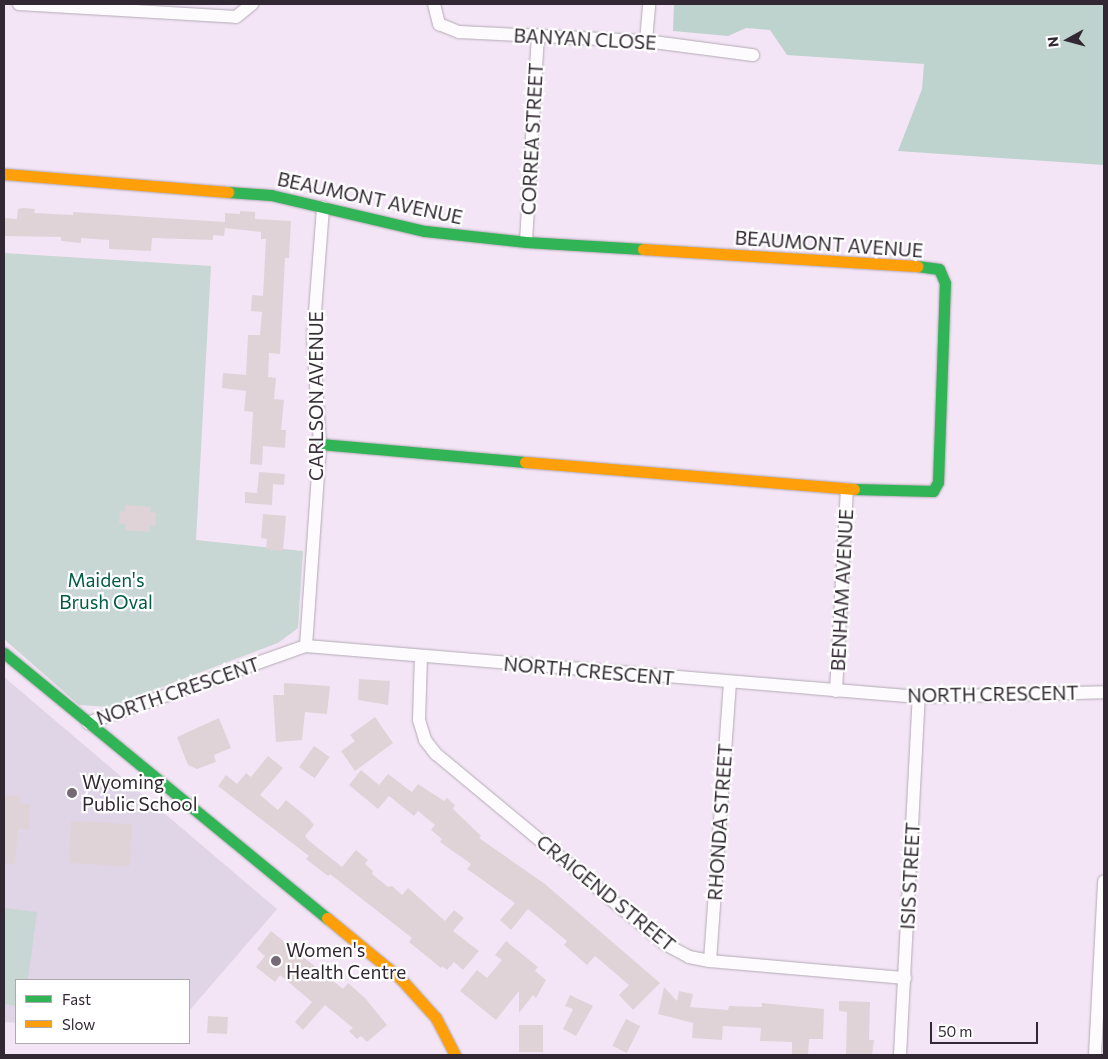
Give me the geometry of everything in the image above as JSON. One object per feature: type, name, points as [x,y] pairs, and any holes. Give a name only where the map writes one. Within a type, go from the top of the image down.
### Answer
[{"type":"street","points":[[18,4],[236,17],[252,4]]},
{"type":"street","name":"BANYAN CLOSE","points":[[434,4],[439,24],[459,32],[646,41],[752,55]]},
{"type":"street","points":[[646,41],[649,4]]},
{"type":"street","name":"CORREA STREET","points":[[526,242],[538,35]]},
{"type":"street","name":"BEAUMONT AVENUE","points":[[4,174],[262,194],[425,231],[526,242],[923,266],[939,269],[945,283],[938,482],[933,491],[923,494],[320,444]]},
{"type":"street","name":"CARLSON AVENUE","points":[[306,646],[320,444],[313,338],[323,207]]},
{"type":"street","name":"BENHAM AVENUE","points":[[836,691],[847,489]]},
{"type":"street","name":"NORTH CRESCENT","points":[[88,722],[306,646],[730,683],[919,697],[1104,692]]},
{"type":"street","points":[[4,653],[400,978],[436,1018],[455,1055]]},
{"type":"street","name":"CRAIGEND STREET","points":[[421,656],[419,720],[425,740],[436,754],[665,944],[690,957],[710,962],[904,978]]},
{"type":"street","name":"RHONDA STREET","points":[[710,962],[730,683]]},
{"type":"street","name":"ISIS STREET","points":[[900,1055],[919,697]]},
{"type":"street","points":[[1095,1055],[1104,881]]},
{"type":"shaded area","points":[[674,4],[1104,4],[1104,165],[898,151],[922,89],[924,64],[787,55],[770,30],[746,28],[728,36],[673,31]]},
{"type":"shaded area","name":"Wyoming Public School","points":[[4,677],[277,909],[190,1010],[190,979],[15,979],[15,1023],[4,1022]]},
{"type":"green space","name":"Maiden's Brush Oval","points":[[4,253],[211,266],[196,540],[303,551],[298,628],[278,643],[109,707],[79,705],[4,639]]},
{"type":"green space","points":[[4,908],[37,912],[28,979],[15,979],[15,1006],[4,1004]]},
{"type":"building","points":[[18,209],[35,209],[34,213],[73,215],[73,212],[225,222],[225,213],[240,214],[240,211],[255,212],[255,219],[291,221],[289,258],[285,258],[280,354],[269,353],[268,377],[276,378],[274,399],[284,400],[281,430],[286,430],[285,448],[263,446],[262,465],[250,464],[253,412],[244,411],[246,391],[222,388],[223,373],[246,375],[248,335],[260,335],[262,312],[251,311],[252,295],[263,296],[266,239],[261,239],[261,232],[225,228],[224,236],[213,235],[213,240],[152,238],[151,251],[109,249],[109,240],[81,238],[81,243],[61,241],[61,237],[4,236],[5,218],[17,219]]},
{"type":"building","points":[[259,472],[285,474],[284,485],[273,484],[272,505],[245,503],[245,492],[257,493]]},
{"type":"building","points":[[126,505],[151,507],[150,512],[156,513],[155,526],[150,525],[150,532],[125,530],[125,524],[119,523],[120,511],[125,512]]},
{"type":"building","points":[[263,514],[286,516],[283,551],[266,549],[267,539],[261,538]]},
{"type":"building","points":[[359,679],[390,681],[388,705],[358,700]]},
{"type":"building","points":[[284,683],[330,686],[327,714],[305,712],[302,740],[276,742],[273,695],[284,695]]},
{"type":"building","points":[[375,717],[393,743],[355,771],[341,751],[355,741],[350,735]]},
{"type":"building","points":[[219,718],[231,748],[214,755],[216,762],[197,769],[188,765],[177,737]]},
{"type":"building","points":[[314,746],[330,757],[315,778],[299,767]]},
{"type":"building","points":[[268,756],[283,768],[260,795],[278,810],[286,800],[309,819],[314,825],[305,836],[308,840],[342,867],[356,850],[368,860],[365,864],[373,871],[372,874],[388,887],[392,886],[402,895],[408,888],[445,921],[454,910],[464,918],[453,931],[479,951],[463,970],[454,962],[447,970],[442,966],[441,968],[409,942],[412,938],[330,874],[328,876],[306,859],[309,856],[218,786],[226,775],[237,784],[246,773],[251,777]]},
{"type":"building","points":[[361,770],[379,785],[388,774],[412,792],[418,784],[444,801],[447,798],[455,805],[453,809],[481,836],[479,838],[545,884],[660,983],[633,1010],[619,995],[629,985],[595,956],[587,965],[564,945],[567,941],[528,909],[511,930],[500,920],[515,903],[467,869],[471,864],[440,842],[442,839],[431,830],[435,825],[418,811],[414,816],[389,796],[378,809],[349,785]]},
{"type":"building","points":[[4,795],[20,796],[20,803],[30,804],[29,829],[18,829],[15,864],[4,863]]},
{"type":"building","points":[[71,821],[132,824],[130,866],[69,863]]},
{"type":"building","points":[[271,931],[343,989],[348,983],[365,998],[387,1025],[367,1042],[361,1036],[357,1039],[349,1031],[353,1028],[325,1005],[303,1030],[295,1022],[312,1002],[280,975],[275,982],[256,967],[265,956],[257,949]]},
{"type":"building","points":[[506,941],[538,967],[535,971],[546,980],[536,998],[533,995],[519,1013],[519,991],[496,1020],[460,991],[477,970],[487,978],[502,960],[495,955]]},
{"type":"building","points":[[664,987],[677,1001],[679,991],[693,994],[690,1007],[728,1010],[729,1006],[762,1007],[762,1003],[824,1009],[823,1039],[809,1039],[808,1055],[792,1055],[792,1042],[760,1041],[761,1028],[723,1026],[722,1040],[692,1038],[693,1023],[658,1014]]},
{"type":"building","points":[[570,995],[593,1006],[576,1036],[563,1029],[573,1009],[565,1006]]},
{"type":"building","points":[[839,1001],[870,1002],[869,1040],[874,1040],[872,1055],[846,1055],[847,1012],[839,1011]]},
{"type":"building","points":[[208,1016],[228,1017],[227,1034],[207,1033]]},
{"type":"building","points":[[626,1019],[640,1026],[627,1053],[612,1046]]},
{"type":"building","points":[[519,1025],[543,1025],[543,1052],[519,1052]]},
{"type":"traffic: fast","points":[[228,192],[271,195],[425,231],[526,242],[643,249]]},
{"type":"traffic: fast","points":[[854,489],[933,491],[938,482],[945,283],[939,269],[917,266]]},
{"type":"traffic: fast","points":[[320,444],[525,462]]},
{"type":"traffic: fast","points":[[4,653],[327,918]]},
{"type":"traffic: slow","points":[[4,174],[228,192]]},
{"type":"traffic: slow","points":[[643,249],[917,266]]},
{"type":"traffic: slow","points":[[525,462],[854,489]]},
{"type":"traffic: slow","points":[[327,918],[400,978],[436,1018],[455,1055]]},
{"type":"place","name":"Wyoming Public School","points":[[72,793]]},
{"type":"place","name":"Women's Health Centre","points":[[276,961]]}]
